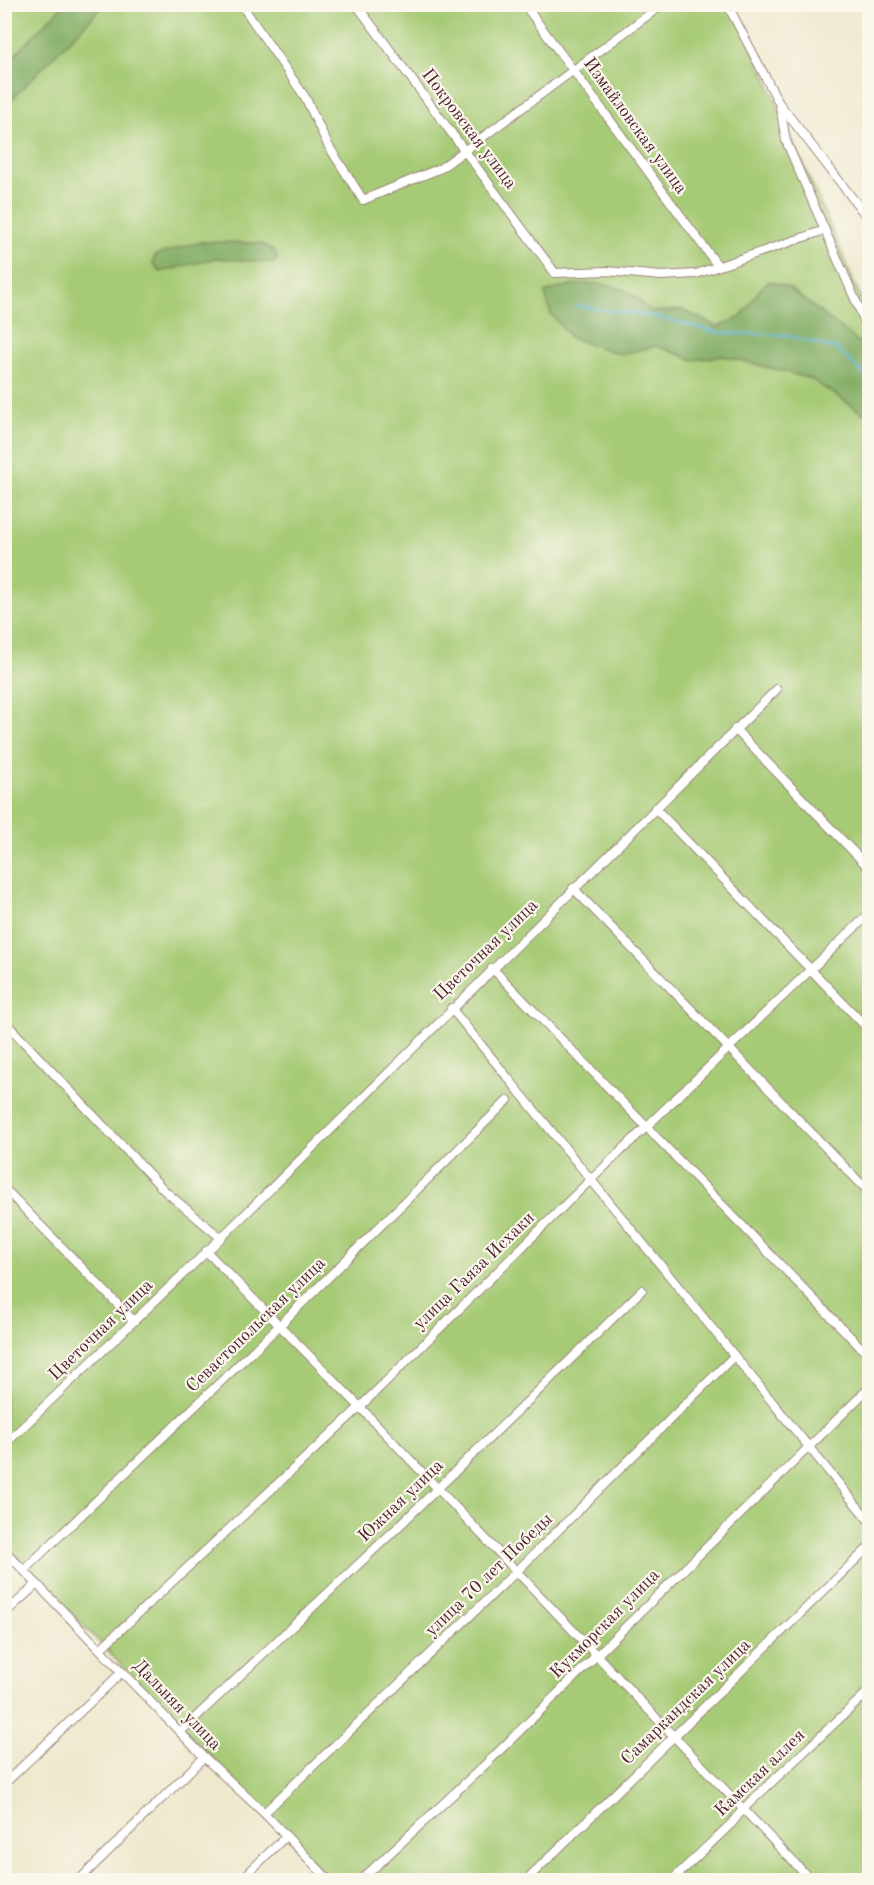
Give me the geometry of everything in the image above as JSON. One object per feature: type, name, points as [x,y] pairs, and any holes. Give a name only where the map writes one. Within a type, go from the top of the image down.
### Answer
[{"type":"street","points":[[4,12],[7,4]]},
{"type":"street","points":[[242,4],[305,97],[328,145],[363,200],[441,168],[663,4]]},
{"type":"street","name":"Покровская улица","points":[[356,4],[555,273],[608,271],[673,275],[696,274],[718,266]]},
{"type":"street","name":"Измайловская улица","points":[[524,4],[718,266]]},
{"type":"street","points":[[727,4],[779,103],[870,221]]},
{"type":"street","points":[[779,103],[786,141],[868,329]]},
{"type":"street","points":[[718,266],[825,230]]},
{"type":"street","name":"Цветочная улица","points":[[4,1445],[207,1251],[777,689]]},
{"type":"street","points":[[735,729],[870,869]]},
{"type":"street","points":[[655,808],[870,1031]]},
{"type":"street","points":[[573,888],[870,1193]]},
{"type":"street","name":"улица Гаяза Исхаки","points":[[100,1649],[360,1407],[591,1180],[870,914]]},
{"type":"street","points":[[492,968],[870,1357]]},
{"type":"street","points":[[451,1008],[733,1357],[870,1522]]},
{"type":"street","points":[[4,1021],[165,1191],[220,1238]]},
{"type":"street","name":"Севастопольская улица","points":[[24,1570],[280,1326],[508,1100]]},
{"type":"street","points":[[4,1188],[134,1321]]},
{"type":"street","points":[[207,1251],[360,1407],[744,1808],[804,1878]]},
{"type":"street","name":"Южная улица","points":[[180,1732],[437,1489],[642,1290]]},
{"type":"street","name":"улица 70 лет Победы","points":[[264,1813],[518,1571],[733,1357]]},
{"type":"street","name":"Кукморская улица","points":[[360,1881],[597,1655],[870,1387]]},
{"type":"street","name":"Самаркандская улица","points":[[526,1881],[870,1546]]},
{"type":"street","name":"Дальняя улица","points":[[4,1550],[204,1757],[264,1813],[329,1881]]},
{"type":"street","points":[[4,1614],[37,1584]]},
{"type":"street","points":[[4,1784],[122,1672]]},
{"type":"street","name":"Камская аллея","points":[[672,1881],[732,1823],[744,1808],[870,1690]]},
{"type":"street","points":[[80,1881],[204,1757]]},
{"type":"street","points":[[241,1881],[286,1836]]},
{"type":"green space","points":[[64,4],[104,5],[5,106],[5,65]]},
{"type":"green space","points":[[4,5],[735,5],[869,317],[870,1878],[867,1880],[330,1880],[5,1545]]},
{"type":"green space","points":[[201,242],[260,243],[274,251],[277,258],[274,263],[216,258],[160,272],[153,263],[155,255]]},
{"type":"green space","points":[[770,281],[789,288],[869,350],[869,417],[811,379],[775,369],[723,356],[693,360],[657,346],[620,354],[571,338],[551,314],[545,293],[574,285],[605,284],[628,292],[651,312],[683,310],[717,327],[741,317],[761,288]]},
{"type":"waterway","points":[[576,306],[653,316],[720,333],[786,335],[837,349],[870,380]]}]
